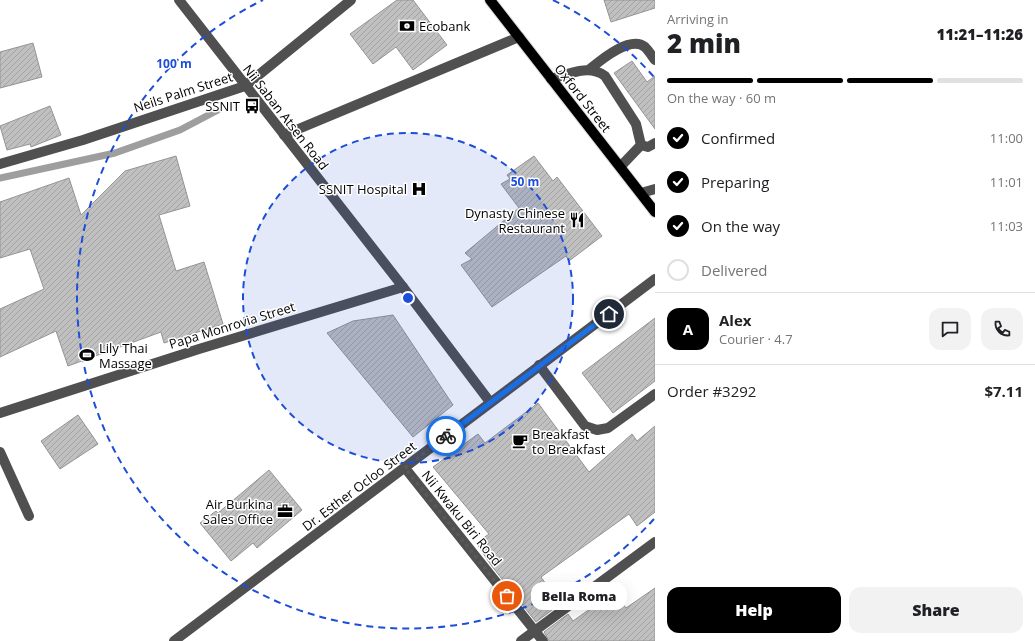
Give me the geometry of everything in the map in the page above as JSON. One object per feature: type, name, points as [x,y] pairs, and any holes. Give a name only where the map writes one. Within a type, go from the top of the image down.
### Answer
[{"type":"main road","name":"Oxford Street","points":[[490,0],[621,166],[655,212]]},
{"type":"street","name":"Nii Saban Atsen Road","points":[[179,0],[403,287],[490,402]]},
{"type":"street","name":"Neils Palm Street","points":[[0,164],[83,140],[245,86],[350,0]]},
{"type":"street","points":[[284,136],[519,37]]},
{"type":"street","points":[[590,69],[611,52],[633,44],[645,47],[655,60]]},
{"type":"street","points":[[551,78],[590,69],[598,70],[605,76],[636,124],[641,146]]},
{"type":"street","points":[[621,166],[641,146],[648,146],[655,143]]},
{"type":"street","points":[[642,193],[655,188]]},
{"type":"street","name":"Dr. Esther Ocloo Street","points":[[174,641],[655,279]]},
{"type":"street","name":"Papa Monrovia Street","points":[[0,413],[199,349],[403,287]]},
{"type":"street","points":[[539,365],[585,426],[597,430],[608,428],[655,394]]},
{"type":"street","points":[[0,452],[29,516]]},
{"type":"street","name":"Nii Kwaku Biri Road","points":[[405,468],[543,641]]},
{"type":"street","points":[[521,641],[655,542]]},
{"type":"building","points":[[397,0],[413,0],[447,45],[413,70],[396,47],[373,64],[350,34]]},
{"type":"building","points":[[604,0],[655,0],[655,8],[611,22]]},
{"type":"building","points":[[33,43],[42,77],[0,88],[0,52]]},
{"type":"building","points":[[632,61],[647,82],[655,76],[655,129],[614,73]]},
{"type":"building","points":[[50,106],[61,135],[31,147],[30,144],[7,150],[0,126]]},
{"type":"building","points":[[176,156],[190,206],[159,215],[176,271],[204,262],[223,324],[164,343],[161,332],[68,366],[56,331],[0,357],[0,309],[44,289],[30,249],[0,258],[0,202],[69,178],[81,215],[125,171]]},
{"type":"building","points":[[534,156],[553,181],[557,177],[602,236],[569,261],[566,256],[492,307],[461,265],[472,259],[465,253],[519,208],[501,184],[510,179],[507,175]]},
{"type":"building","points":[[393,315],[453,405],[413,437],[327,333],[353,321]]},
{"type":"building","points":[[655,318],[655,381],[613,413],[582,373]]},
{"type":"building","points":[[538,403],[589,472],[632,434],[637,441],[655,426],[655,512],[637,526],[629,514],[541,577],[560,604],[536,622],[491,565],[476,543],[489,534],[433,467],[478,434],[485,443]]},
{"type":"building","points":[[78,415],[98,444],[60,469],[41,441]]},
{"type":"building","points":[[269,470],[302,510],[257,548],[253,543],[231,561],[200,523],[216,511],[218,513]]},
{"type":"building","points":[[655,588],[655,641],[549,641],[544,632],[568,614],[573,621],[614,592],[626,608]]},
{"type":"waterway","points":[[0,178],[115,153],[180,130],[218,110]]},
{"type":"way so far","points":[[446,436],[405,468],[507,596]]},
{"type":"place","name":"Ecobank","points":[[407,26]]},
{"type":"place","name":"SSNIT","points":[[252,106]]},
{"type":"place","name":"SSNIT Hospital","points":[[419,189]]},
{"type":"place","name":"Dynasty Chinese Restaurant","points":[[577,220]]},
{"type":"place","name":"Lily Thai Massage","points":[[87,355]]},
{"type":"place","name":"Breakfast to Breakfast","points":[[520,441]]},
{"type":"place","name":"Air Burkina Sales Office","points":[[285,511]]},
{"type":"place","name":"Bella Roma","points":[[507,596]]},
{"type":"route","points":[[446,436],[609,314]]}]
